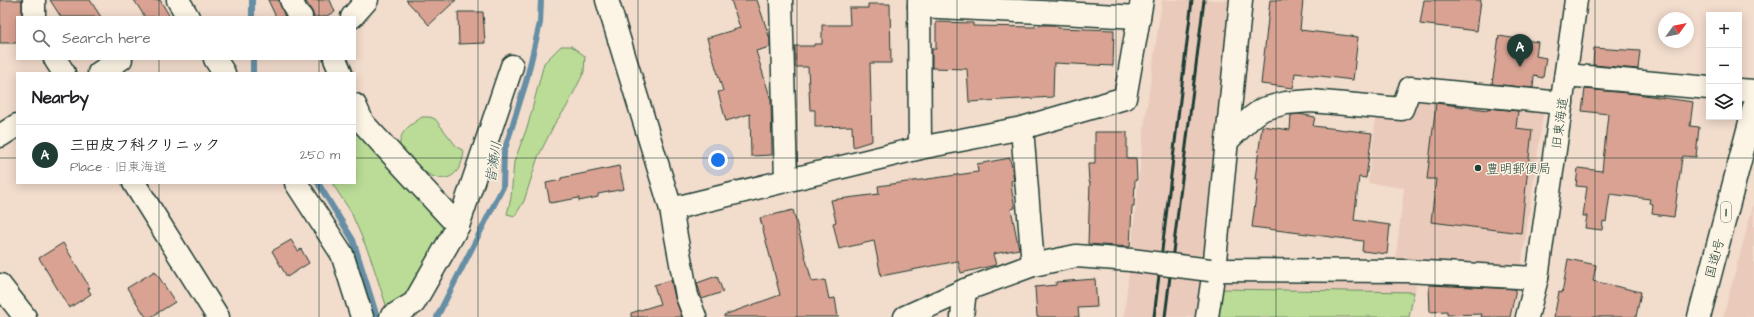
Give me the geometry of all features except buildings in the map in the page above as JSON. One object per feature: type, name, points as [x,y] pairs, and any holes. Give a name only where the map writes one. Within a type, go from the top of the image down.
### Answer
[{"type":"main road","points":[[34,0],[34,16]]},
{"type":"main road","points":[[178,0],[186,16]]},
{"type":"main road","points":[[291,0],[300,16]]},
{"type":"main road","points":[[353,16],[367,0]]},
{"type":"main road","points":[[607,0],[671,209],[687,296],[696,317]]},
{"type":"main road","points":[[781,0],[786,180]]},
{"type":"main road","points":[[1207,317],[1241,0]]},
{"type":"main road","name":"旧東海道","points":[[1527,317],[1537,278],[1576,0]]},
{"type":"main road","points":[[671,209],[920,148],[1022,128],[1125,98],[1141,9],[919,3],[920,148]]},
{"type":"main road","points":[[55,60],[63,72]]},
{"type":"main road","points":[[101,72],[119,60]]},
{"type":"main road","points":[[216,60],[223,72]]},
{"type":"main road","points":[[391,317],[414,302],[458,226],[512,66]]},
{"type":"main road","points":[[1566,75],[1706,88]]},
{"type":"main road","points":[[1227,141],[1252,117],[1263,109],[1286,103],[1311,101],[1402,109],[1410,88],[1562,103]]},
{"type":"main road","points":[[1742,90],[1754,91]]},
{"type":"main road","points":[[356,107],[363,123],[458,226]]},
{"type":"main road","name":"国道1号","points":[[1699,317],[1754,107]]},
{"type":"main road","points":[[0,136],[16,126]]},
{"type":"main road","points":[[1022,128],[1033,265]]},
{"type":"main road","points":[[135,184],[218,317]]},
{"type":"main road","points":[[297,184],[342,254],[362,317]]},
{"type":"main road","points":[[905,317],[965,290],[1033,265],[1076,256],[1131,260],[1212,270],[1407,271],[1537,278]]},
{"type":"main road","points":[[0,285],[25,317]]},
{"type":"main road","points":[[962,317],[965,290]]},
{"type":"shaded area","points":[[1162,0],[1234,0],[1206,244],[1196,317],[1124,317],[1145,120]]},
{"type":"shaded area","points":[[1420,96],[1544,109],[1521,269],[1395,263],[1404,188],[1368,183],[1376,117],[1409,118],[1412,101]]},
{"type":"shaded area","points":[[1754,204],[1754,317],[1723,317],[1753,206]]},
{"type":"shaded area","points":[[1216,278],[1417,282],[1409,317],[1210,317]]},
{"type":"green space","points":[[561,46],[571,46],[585,56],[584,72],[566,108],[555,123],[538,157],[524,201],[515,216],[507,214],[511,198],[514,162],[528,125],[544,63]]},
{"type":"green space","points":[[422,117],[430,117],[435,119],[457,147],[464,151],[463,159],[457,171],[448,178],[435,177],[424,172],[400,152],[400,139],[402,135],[408,127]]},
{"type":"green space","points":[[356,126],[448,231],[414,292],[387,308],[370,256],[351,212],[333,184],[356,184]]},
{"type":"green space","points":[[1222,289],[1414,292],[1409,317],[1218,317]]},
{"type":"waterway","points":[[252,0],[252,16]]},
{"type":"waterway","name":"皆瀬川","points":[[437,317],[503,187],[504,152],[526,82],[540,23],[541,0]]},
{"type":"waterway","points":[[253,60],[253,72]]},
{"type":"waterway","points":[[319,184],[353,240],[377,317]]},
{"type":"railway","points":[[1154,317],[1192,0]]},
{"type":"railway","points":[[1165,317],[1204,0]]},
{"type":"place","name":"三田皮フ科クリニック","points":[[1520,67]]},
{"type":"place","name":"豊明郵便局","points":[[1478,168]]}]
